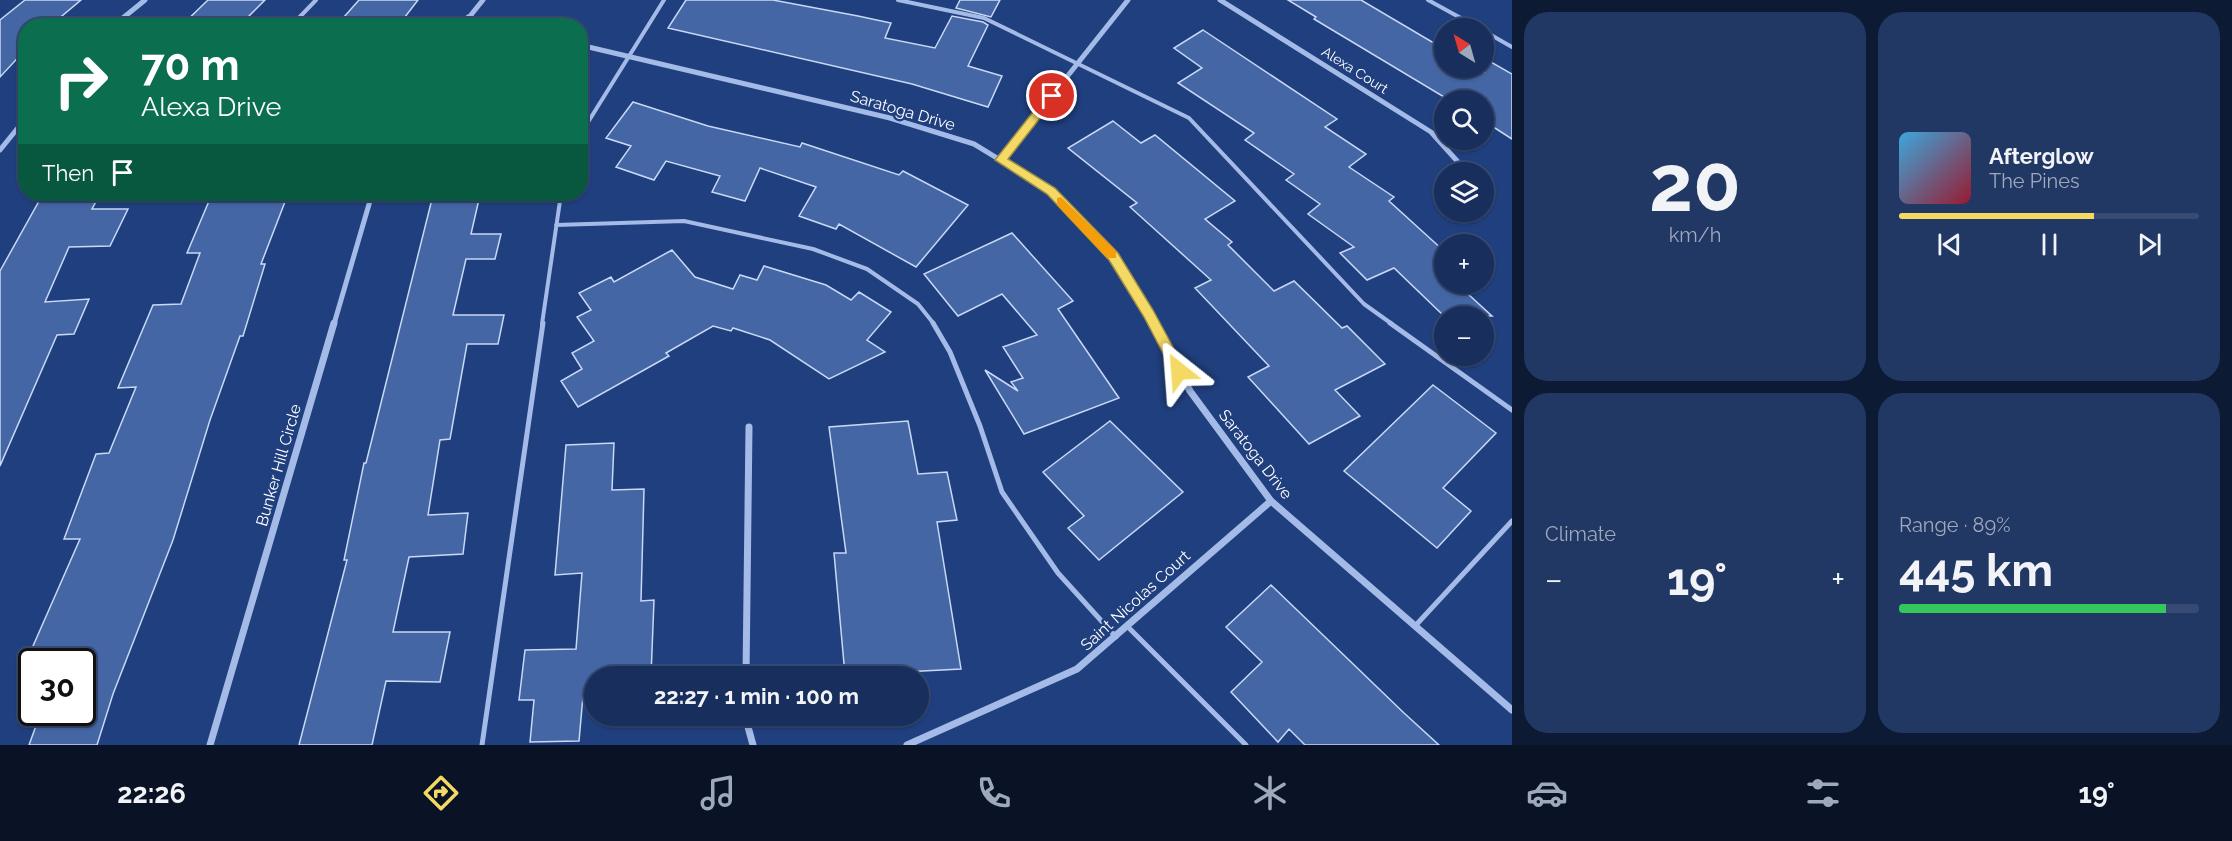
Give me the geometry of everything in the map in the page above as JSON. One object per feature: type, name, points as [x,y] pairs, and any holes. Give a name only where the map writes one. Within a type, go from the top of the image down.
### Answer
[{"type":"street","points":[[123,18],[145,0]]},
{"type":"street","points":[[475,18],[468,16],[483,0]]},
{"type":"street","points":[[1001,160],[1128,0]]},
{"type":"street","name":"Alexa Court","points":[[1220,0],[1431,132],[1458,162]]},
{"type":"street","name":"Saratoga Drive","points":[[588,47],[890,118],[974,144],[1051,191],[1114,256],[1149,313],[1190,391],[1271,501],[1512,710]]},
{"type":"street","points":[[0,150],[18,128]]},
{"type":"street","name":"Bunker Hill Circle","points":[[210,745],[370,201]]},
{"type":"street","points":[[746,666],[749,427]]},
{"type":"street","name":"Saint Nicolas Court","points":[[907,745],[1077,669],[1271,501]]},
{"type":"street","points":[[748,726],[753,745]]},
{"type":"lane","points":[[299,18],[316,0]]},
{"type":"lane","points":[[588,122],[664,0]]},
{"type":"lane","points":[[898,0],[984,18],[1189,118],[1364,304],[1512,410]]},
{"type":"lane","points":[[1428,0],[1461,18]]},
{"type":"lane","points":[[1494,37],[1512,47]]},
{"type":"lane","points":[[482,745],[560,201]]},
{"type":"lane","points":[[556,225],[684,221],[781,242],[813,249],[867,269],[918,304],[936,327],[950,352],[980,426],[1002,492],[1058,573],[1116,637]]},
{"type":"lane","points":[[1416,625],[1512,521]]},
{"type":"lane","points":[[1128,627],[1246,745]]},
{"type":"building","points":[[25,0],[81,0],[60,18],[18,18],[18,58],[0,77],[0,20]]},
{"type":"building","points":[[208,0],[265,0],[247,18],[189,18]]},
{"type":"building","points":[[359,0],[418,0],[404,18],[343,18]]},
{"type":"building","points":[[686,0],[773,0],[858,16],[891,23],[885,38],[935,48],[952,16],[983,22],[988,25],[968,66],[1002,76],[988,107],[912,84],[668,28]]},
{"type":"building","points":[[960,0],[1000,0],[991,17],[956,8]]},
{"type":"building","points":[[1288,0],[1361,0],[1434,43],[1434,78],[1494,78],[1494,64],[1512,74],[1512,139],[1494,127],[1494,90],[1434,91],[1314,19],[1316,17]]},
{"type":"building","points":[[1203,30],[1337,119],[1325,127],[1366,154],[1349,167],[1394,197],[1389,201],[1434,242],[1434,294],[1468,294],[1481,306],[1434,306],[1394,268],[1367,280],[1340,253],[1354,247],[1308,214],[1320,204],[1286,180],[1294,174],[1245,140],[1254,133],[1178,83],[1202,68],[1174,48]]},
{"type":"building","points":[[633,102],[708,126],[800,147],[802,143],[899,175],[903,171],[968,205],[916,267],[839,224],[836,229],[799,216],[816,187],[760,168],[745,201],[712,192],[720,176],[666,161],[654,180],[616,167],[631,146],[606,138]]},
{"type":"building","points":[[1113,121],[1141,143],[1155,135],[1235,201],[1205,219],[1232,242],[1228,245],[1274,291],[1294,281],[1342,328],[1347,326],[1385,364],[1335,390],[1360,416],[1309,444],[1248,377],[1269,366],[1195,288],[1211,280],[1130,207],[1137,203],[1068,148]]},
{"type":"building","points":[[39,201],[96,201],[92,209],[128,209],[110,246],[69,247],[45,302],[89,299],[74,334],[57,335],[0,466],[0,271]]},
{"type":"building","points":[[209,201],[285,201],[261,264],[265,264],[243,336],[240,336],[210,420],[173,540],[113,694],[97,745],[29,745],[36,726],[96,726],[96,648],[32,648],[80,539],[64,539],[96,454],[109,453],[136,387],[118,388],[153,305],[181,304],[200,253],[187,253]]},
{"type":"building","points":[[432,201],[479,201],[471,234],[501,234],[495,259],[466,259],[453,315],[504,315],[498,344],[467,344],[450,439],[440,440],[428,515],[468,513],[463,554],[409,557],[393,632],[450,632],[440,682],[386,681],[372,745],[299,745],[347,560],[344,560],[364,463],[366,463]]},
{"type":"building","points":[[1012,233],[1073,301],[1058,309],[1119,398],[1024,434],[985,370],[1018,391],[1011,382],[1023,378],[1003,347],[1037,335],[1002,294],[958,316],[924,274]]},
{"type":"building","points":[[672,250],[695,277],[733,289],[740,275],[757,280],[764,266],[826,285],[851,300],[859,292],[891,312],[867,340],[885,352],[829,379],[770,340],[733,328],[731,331],[713,326],[666,353],[669,356],[578,407],[561,381],[582,369],[572,353],[594,341],[577,317],[591,310],[579,293],[611,277],[614,282]]},
{"type":"building","points":[[1433,385],[1496,433],[1443,488],[1471,511],[1437,548],[1344,471]]},
{"type":"building","points":[[908,421],[918,474],[947,472],[957,520],[937,522],[961,669],[929,671],[929,666],[844,666],[834,553],[846,553],[829,427]]},
{"type":"building","points":[[1110,421],[1183,492],[1099,560],[1068,528],[1084,516],[1043,472]]},
{"type":"building","points":[[614,443],[612,490],[644,489],[641,601],[654,600],[651,666],[584,666],[584,696],[579,741],[530,742],[534,700],[519,700],[525,650],[576,649],[582,573],[555,575],[566,445]]},
{"type":"building","points":[[1271,585],[1439,745],[1305,745],[1289,729],[1278,742],[1231,692],[1262,662],[1226,627]]},
{"type":"slow traffic","points":[[1061,202],[1111,254]]},
{"type":"route","points":[[1052,96],[1001,160],[1051,191],[1114,256],[1149,313],[1179,371]]}]
